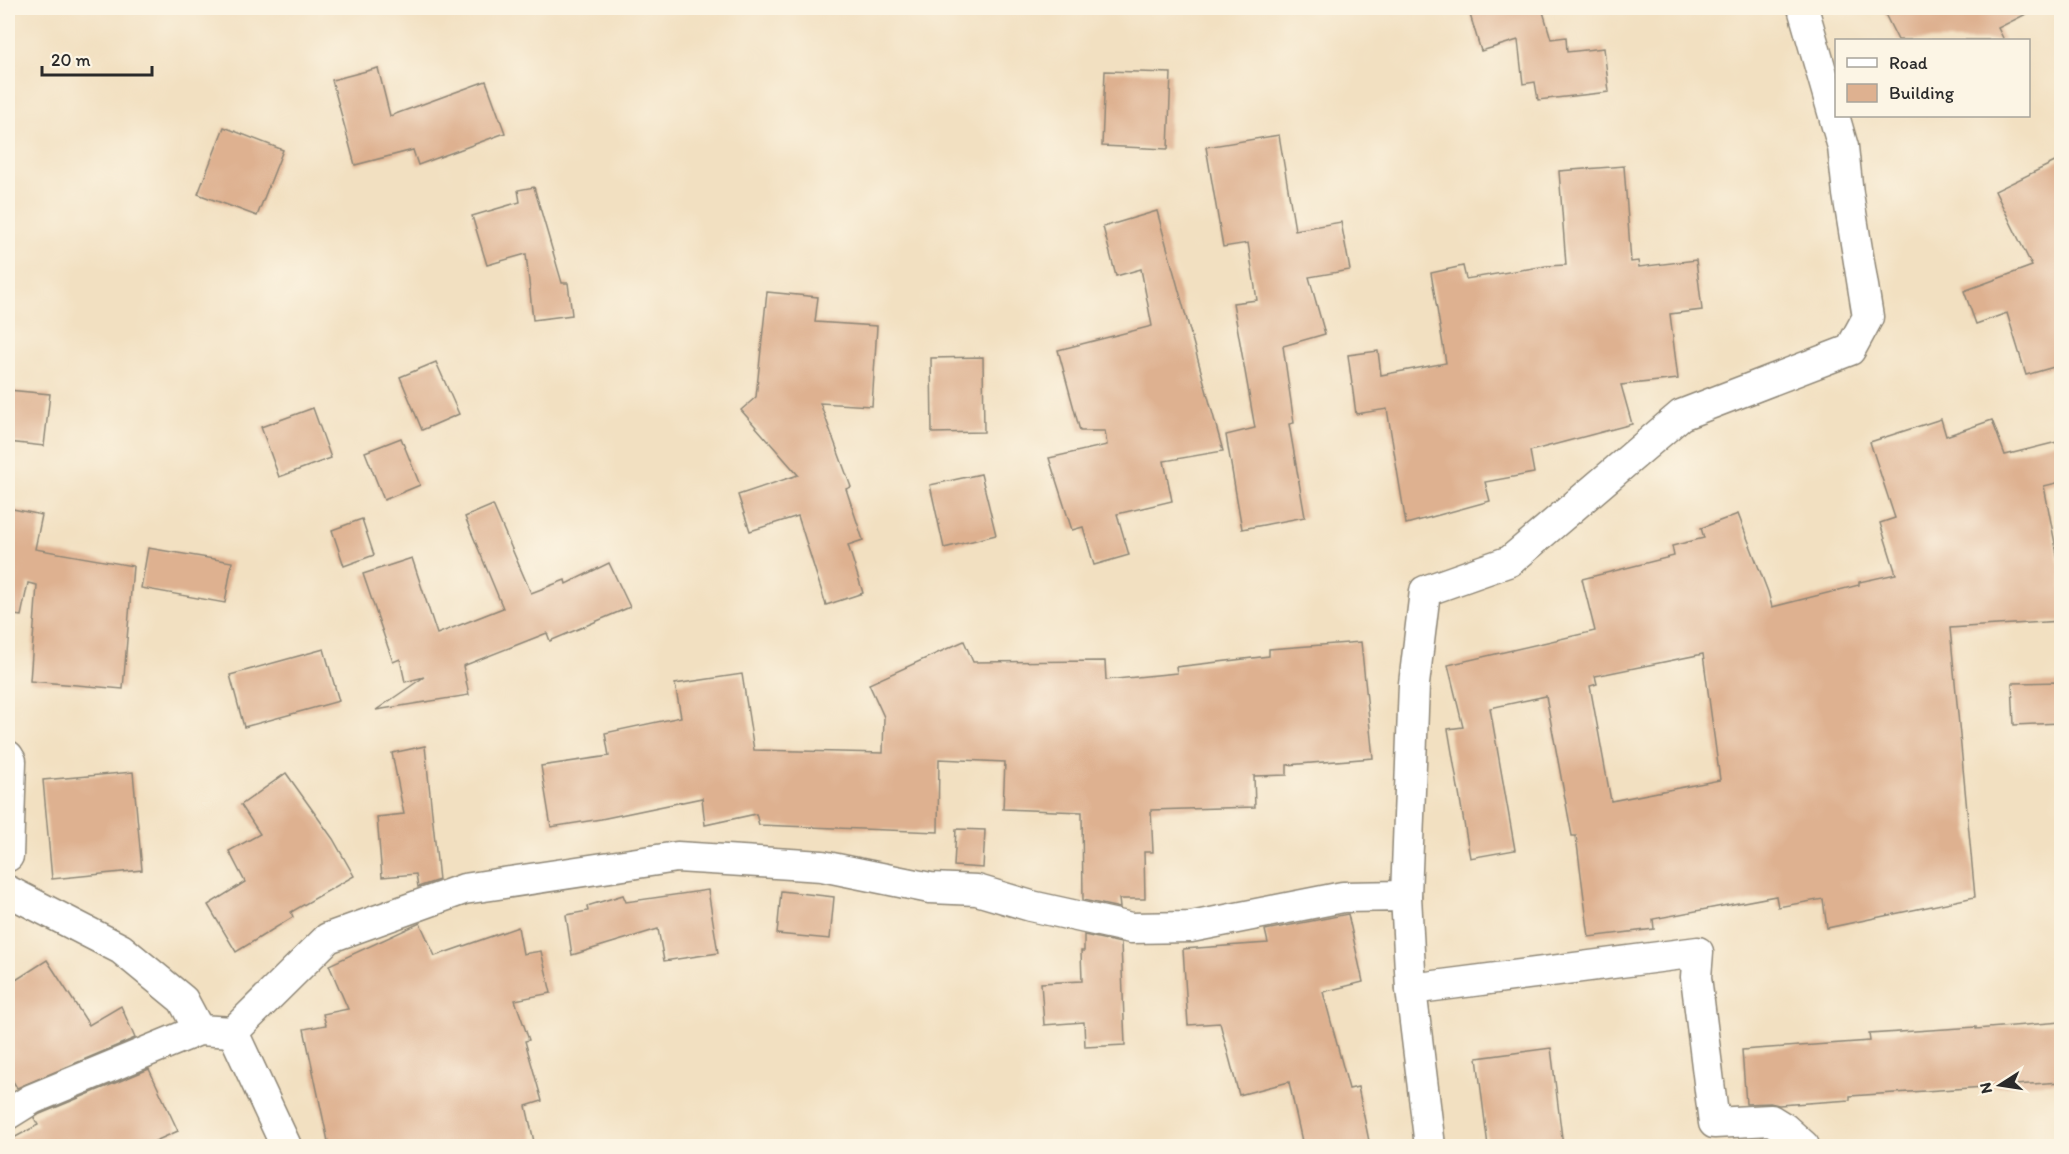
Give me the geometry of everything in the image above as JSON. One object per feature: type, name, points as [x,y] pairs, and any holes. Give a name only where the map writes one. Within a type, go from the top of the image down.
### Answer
[{"type":"street","points":[[1430,1146],[1411,989],[1406,896],[1414,684],[1425,591],[1510,561],[1681,415],[1850,350],[1868,317],[1848,194],[1843,147],[1803,8]]},
{"type":"street","points":[[8,756],[11,761],[8,856]]},
{"type":"street","points":[[8,1114],[32,1100],[199,1030],[233,1032],[328,938],[464,889],[677,857],[822,866],[930,888],[977,890],[1031,906],[1131,928],[1191,927],[1343,897],[1406,896]]},
{"type":"street","points":[[8,891],[122,949],[183,1000],[199,1030]]},
{"type":"street","points":[[1411,989],[1698,952],[1696,977],[1714,1123],[1771,1120],[1804,1146]]},
{"type":"street","points":[[233,1032],[286,1146]]},
{"type":"building","points":[[1468,8],[1542,8],[1551,39],[1566,37],[1567,52],[1604,48],[1609,92],[1538,100],[1535,82],[1523,84],[1518,40],[1481,51]]},
{"type":"building","points":[[1882,8],[2038,8],[1998,28],[2004,39],[1898,39]]},
{"type":"building","points":[[378,68],[390,116],[486,81],[505,133],[418,165],[413,150],[355,165],[332,80]]},
{"type":"building","points":[[1105,71],[1171,73],[1168,149],[1102,146]]},
{"type":"building","points":[[224,127],[283,150],[257,216],[198,194]]},
{"type":"building","points":[[1279,135],[1295,230],[1341,222],[1350,270],[1309,277],[1325,334],[1283,346],[1294,423],[1289,424],[1305,517],[1242,529],[1226,435],[1255,428],[1233,303],[1257,300],[1248,243],[1223,247],[1206,147]]},
{"type":"building","points":[[2061,159],[2061,365],[2026,375],[2007,313],[1976,324],[1964,291],[2032,266],[1995,191]]},
{"type":"building","points":[[1624,166],[1631,262],[1638,261],[1639,267],[1696,260],[1702,310],[1670,314],[1678,379],[1621,385],[1632,424],[1530,451],[1534,473],[1485,482],[1490,501],[1406,524],[1387,409],[1356,414],[1348,355],[1378,351],[1381,375],[1446,363],[1431,273],[1463,266],[1466,279],[1566,265],[1559,171]]},
{"type":"building","points":[[534,187],[562,283],[568,283],[572,315],[533,320],[526,254],[487,265],[472,216],[520,202],[518,190]]},
{"type":"building","points":[[1157,211],[1223,451],[1164,461],[1172,501],[1117,514],[1129,555],[1094,565],[1083,527],[1072,530],[1049,458],[1107,445],[1105,431],[1080,431],[1058,350],[1152,326],[1141,269],[1116,276],[1103,227]]},
{"type":"building","points":[[767,292],[818,297],[815,322],[877,326],[872,406],[820,403],[851,487],[846,489],[863,540],[848,545],[863,593],[826,605],[798,516],[750,531],[738,495],[798,475],[741,410],[756,397]]},
{"type":"building","points":[[983,357],[984,432],[932,433],[931,358]]},
{"type":"building","points":[[436,362],[459,414],[422,430],[400,377]]},
{"type":"building","points":[[8,390],[50,394],[44,446],[8,442]]},
{"type":"building","points":[[313,408],[331,458],[279,477],[261,427]]},
{"type":"building","points":[[1941,419],[1946,436],[1992,420],[2005,455],[2061,441],[2061,482],[2044,486],[2061,575],[2061,621],[1950,628],[1975,897],[1827,928],[1823,899],[1778,907],[1776,896],[1653,919],[1654,929],[1589,937],[1576,836],[1572,836],[1546,696],[1490,708],[1515,850],[1470,858],[1448,729],[1463,727],[1448,665],[1595,631],[1582,579],[1674,556],[1672,546],[1704,538],[1701,528],[1738,514],[1772,607],[1896,574],[1880,523],[1895,518],[1870,442]],"holes":[[[1703,654],[1720,780],[1611,801],[1590,686],[1597,684],[1595,676]]]},
{"type":"building","points":[[401,438],[420,485],[384,500],[365,452]]},
{"type":"building","points":[[981,474],[996,535],[944,548],[930,485]]},
{"type":"building","points":[[493,505],[531,593],[565,580],[566,584],[609,563],[630,607],[550,641],[547,633],[463,666],[469,695],[376,710],[424,677],[405,682],[400,659],[393,662],[363,574],[412,558],[437,634],[503,608],[465,517]]},
{"type":"building","points":[[8,508],[42,515],[35,549],[133,566],[123,689],[30,681],[37,585],[28,583],[21,616],[8,614]]},
{"type":"building","points":[[362,519],[374,555],[344,566],[332,530]]},
{"type":"building","points":[[148,548],[232,562],[225,603],[141,588]]},
{"type":"building","points":[[964,641],[973,662],[1105,661],[1106,680],[1177,673],[1176,667],[1269,656],[1269,649],[1361,642],[1373,758],[1287,765],[1287,775],[1254,776],[1255,807],[1151,810],[1153,852],[1144,852],[1145,899],[1119,899],[1120,908],[1083,900],[1082,812],[1003,809],[1005,762],[939,759],[938,832],[759,825],[756,814],[705,825],[702,798],[551,827],[541,766],[609,756],[605,733],[681,717],[675,684],[742,674],[754,750],[883,753],[884,717],[869,684]]},
{"type":"building","points":[[324,649],[339,701],[244,727],[230,675]]},
{"type":"building","points":[[2061,682],[2061,723],[2014,725],[2012,683]]},
{"type":"building","points":[[425,746],[439,880],[418,887],[416,874],[382,877],[377,817],[404,814],[392,753]]},
{"type":"building","points":[[133,772],[142,870],[52,879],[43,780]]},
{"type":"building","points":[[286,773],[333,839],[354,876],[291,912],[293,917],[236,952],[208,905],[245,882],[229,851],[260,834],[241,805]]},
{"type":"building","points":[[956,829],[985,830],[983,868],[954,866]]},
{"type":"building","points":[[708,890],[718,953],[664,961],[658,929],[572,955],[566,915],[588,911],[587,906],[623,895],[626,902]]},
{"type":"building","points":[[781,891],[834,897],[830,939],[777,934]]},
{"type":"building","points":[[1348,914],[1363,982],[1323,992],[1349,1089],[1358,1087],[1370,1146],[1303,1146],[1289,1082],[1239,1095],[1220,1023],[1188,1025],[1183,949],[1268,943],[1265,930]]},
{"type":"building","points":[[420,923],[435,956],[518,927],[523,954],[541,951],[551,993],[515,1000],[529,1040],[525,1041],[542,1101],[526,1106],[535,1146],[329,1146],[304,1029],[326,1025],[323,1014],[348,1009],[329,965]]},
{"type":"building","points":[[1084,935],[1121,943],[1125,1045],[1085,1047],[1084,1022],[1044,1025],[1041,983],[1082,981],[1081,951],[1084,951]]},
{"type":"building","points":[[47,960],[89,1025],[121,1006],[135,1038],[17,1088],[8,1073],[8,985]]},
{"type":"building","points":[[2061,1022],[2061,1082],[1850,1096],[1850,1100],[1779,1105],[1746,1104],[1742,1050],[1870,1041],[1869,1034]]},
{"type":"building","points":[[1551,1048],[1563,1146],[1488,1146],[1477,1058]]},
{"type":"building","points":[[149,1069],[178,1131],[144,1146],[8,1146],[8,1141],[38,1125],[34,1118],[40,1114]]}]
